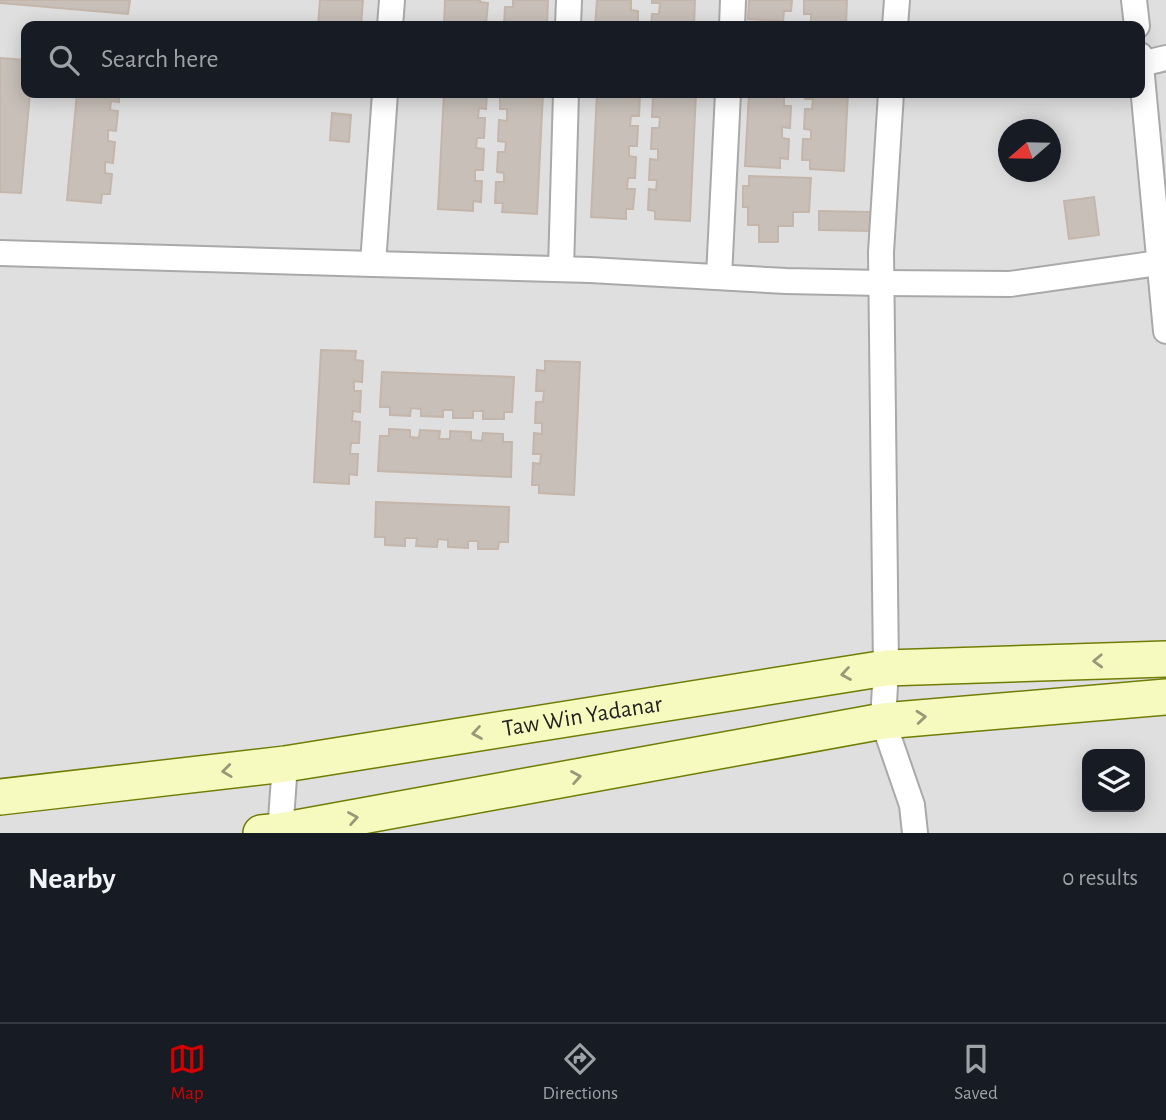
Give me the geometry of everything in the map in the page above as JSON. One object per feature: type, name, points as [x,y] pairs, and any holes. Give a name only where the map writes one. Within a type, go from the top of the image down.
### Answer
[{"type":"main road","name":"Taw Win Yadanar","points":[[0,797],[285,764],[886,668],[1166,659]]},
{"type":"main road","points":[[274,832],[883,721],[1166,697]]},
{"type":"street","points":[[390,21],[392,0]]},
{"type":"street","points":[[568,21],[569,0]]},
{"type":"street","points":[[732,21],[733,0]]},
{"type":"street","points":[[895,21],[897,0]]},
{"type":"street","points":[[1134,0],[1136,21]]},
{"type":"street","points":[[1145,59],[1166,58]]},
{"type":"street","points":[[373,264],[385,98]]},
{"type":"street","points":[[561,269],[566,98]]},
{"type":"street","points":[[719,276],[729,98]]},
{"type":"street","points":[[891,98],[881,252],[886,668],[883,721],[912,805],[915,833]]},
{"type":"street","points":[[1144,98],[1163,262],[1166,331]]},
{"type":"street","points":[[0,253],[561,269],[786,281],[1010,284],[1163,262]]},
{"type":"street","points":[[274,832],[285,764]]},
{"type":"shaded area","points":[[0,0],[1166,0],[1166,833],[0,833]]},
{"type":"building","points":[[0,0],[130,0],[128,14],[0,3]]},
{"type":"building","points":[[320,0],[363,0],[361,21],[318,21]]},
{"type":"building","points":[[445,0],[480,0],[488,3],[486,21],[444,21]]},
{"type":"building","points":[[513,0],[548,0],[547,21],[504,21],[505,7],[513,7]]},
{"type":"building","points":[[597,0],[631,0],[631,10],[638,11],[638,21],[595,21]]},
{"type":"building","points":[[652,0],[695,0],[694,21],[651,21],[652,14],[659,14],[660,3],[652,3]]},
{"type":"building","points":[[749,0],[792,0],[791,11],[784,11],[783,21],[748,19]]},
{"type":"building","points":[[804,0],[847,0],[846,21],[811,21],[811,14],[804,14]]},
{"type":"building","points":[[0,58],[21,60],[21,98],[30,98],[21,193],[0,192]]},
{"type":"building","points":[[77,98],[119,98],[119,102],[111,101],[110,110],[118,111],[116,131],[108,130],[108,141],[115,142],[113,163],[105,162],[105,173],[112,174],[110,194],[102,194],[101,203],[67,200]]},
{"type":"building","points":[[444,98],[487,98],[486,109],[479,108],[478,118],[485,118],[484,138],[477,138],[476,148],[484,149],[483,170],[475,170],[475,181],[482,181],[481,202],[473,201],[473,211],[438,209]]},
{"type":"building","points":[[500,98],[543,98],[537,214],[502,212],[503,203],[495,203],[496,182],[504,182],[504,173],[497,172],[498,152],[505,152],[506,142],[498,141],[499,120],[507,121],[507,109],[500,109]]},
{"type":"building","points":[[597,98],[640,98],[639,116],[631,116],[630,126],[638,126],[637,146],[629,146],[629,156],[636,157],[635,178],[628,178],[627,189],[635,189],[633,209],[626,209],[626,219],[591,217]]},
{"type":"building","points":[[653,98],[696,98],[690,221],[655,219],[655,211],[648,210],[649,189],[656,190],[657,180],[649,180],[650,159],[658,160],[658,149],[651,149],[652,128],[659,128],[660,117],[652,117]]},
{"type":"building","points":[[749,98],[784,98],[784,106],[791,106],[790,128],[782,127],[782,138],[789,139],[788,159],[780,158],[780,168],[745,166]]},
{"type":"building","points":[[848,98],[844,171],[810,169],[810,160],[802,160],[803,139],[811,139],[811,130],[804,129],[805,109],[812,109],[813,99],[805,99]]},
{"type":"building","points":[[332,113],[351,115],[349,142],[330,140]]},
{"type":"building","points":[[749,176],[811,178],[809,212],[793,212],[793,226],[778,226],[778,242],[759,242],[759,225],[748,225],[748,207],[743,207],[743,186],[749,186]]},
{"type":"building","points":[[1094,197],[1099,235],[1069,239],[1064,201]]},
{"type":"building","points":[[819,211],[871,212],[871,231],[819,230]]},
{"type":"building","points":[[321,350],[356,351],[355,360],[363,361],[362,382],[354,381],[354,391],[361,391],[360,412],[353,411],[352,421],[360,422],[359,443],[351,443],[350,454],[358,454],[357,475],[349,474],[349,484],[314,482]]},
{"type":"building","points":[[545,361],[580,362],[574,495],[539,493],[539,485],[532,485],[533,463],[540,464],[541,454],[533,454],[534,433],[542,434],[542,423],[535,423],[536,402],[543,402],[544,391],[536,391],[537,370],[545,371]]},
{"type":"building","points":[[382,372],[514,377],[512,412],[504,412],[504,419],[483,419],[483,411],[473,411],[473,418],[453,418],[453,410],[443,410],[443,417],[421,416],[421,409],[411,408],[410,416],[390,415],[390,407],[380,407]]},
{"type":"building","points":[[389,429],[410,430],[410,437],[419,438],[420,430],[440,431],[439,439],[450,439],[450,431],[471,432],[471,440],[482,441],[483,433],[503,434],[503,442],[512,442],[511,477],[378,471],[380,436],[389,436]]},
{"type":"building","points":[[376,502],[509,507],[508,542],[499,542],[498,549],[478,549],[478,541],[468,541],[468,548],[448,547],[448,540],[438,539],[437,547],[416,546],[417,538],[405,538],[405,546],[385,545],[385,537],[375,537]]}]
